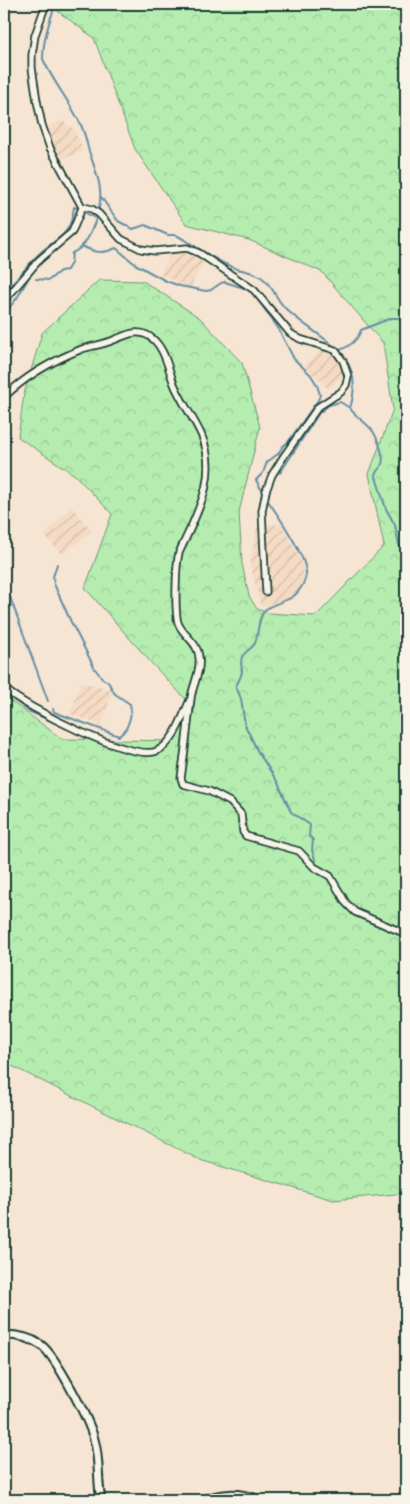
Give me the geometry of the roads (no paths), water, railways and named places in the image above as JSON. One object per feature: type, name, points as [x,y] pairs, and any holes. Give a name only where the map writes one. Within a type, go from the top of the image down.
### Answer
[{"type":"street","points":[[46,4],[35,35],[32,55],[37,101],[42,125],[50,148],[82,207]]},
{"type":"street","points":[[4,301],[39,260],[72,232],[82,207]]},
{"type":"street","points":[[82,207],[92,209],[122,239],[141,249],[155,251],[187,248],[200,253],[250,287],[290,333],[335,350],[343,361],[348,376],[346,385],[341,392],[318,407],[284,456],[266,491],[262,515],[266,592]]},
{"type":"street","points":[[4,397],[32,375],[72,353],[136,332],[146,335],[160,347],[175,386],[203,440],[208,466],[206,490],[179,553],[177,564],[176,617],[180,627],[197,649],[200,659],[198,674],[191,697],[170,740],[158,750],[145,753],[120,748],[82,732],[18,700],[4,688]]},
{"type":"street","points":[[191,697],[181,778],[183,784],[209,791],[230,802],[241,814],[243,832],[246,836],[299,851],[314,867],[330,876],[346,903],[355,912],[406,934]]},
{"type":"street","points":[[4,1335],[32,1340],[53,1357],[88,1422],[95,1440],[101,1500]]},
{"type":"street","points":[[202,1500],[228,1494],[242,1495],[259,1500]]},
{"type":"street","points":[[398,1500],[406,1495]]},
{"type":"waterway","points":[[56,4],[47,31],[43,59],[83,129],[98,177],[100,192],[99,208]]},
{"type":"waterway","points":[[101,197],[118,221],[133,229],[145,225],[168,235],[176,235],[225,264],[261,277],[269,284],[286,309],[337,349],[346,360],[352,373],[354,389],[350,408],[372,430],[380,447],[383,461],[375,474],[386,509],[395,525],[399,545],[406,554]]},
{"type":"waterway","points":[[4,294],[38,255],[62,236],[69,225],[74,207],[76,208]]},
{"type":"waterway","points":[[36,279],[49,280],[60,271],[67,270],[71,263],[72,253],[84,243],[96,219],[86,213]]},
{"type":"waterway","points":[[82,246],[99,252],[116,248],[135,264],[166,281],[180,286],[206,291],[225,282],[247,289],[253,293],[278,328],[294,359],[311,375],[320,395],[288,442],[278,454],[267,462],[263,473],[256,480],[261,489]]},
{"type":"waterway","points":[[4,314],[17,298],[28,279]]},
{"type":"waterway","points":[[340,350],[353,343],[361,330],[391,318],[406,318]]},
{"type":"waterway","points":[[280,473],[319,413],[329,405],[340,402],[350,408]]},
{"type":"waterway","points":[[268,501],[297,548],[305,568],[305,581],[295,595],[268,608],[262,614],[255,643],[242,657],[242,672],[236,686],[241,699],[245,725],[258,752],[277,781],[291,812],[310,825],[309,836],[313,840],[312,850],[316,862]]},
{"type":"waterway","points":[[53,709],[54,712],[119,736],[127,726],[131,712],[130,704],[115,694],[108,682],[95,669],[71,622],[54,584],[53,577],[57,564]]},
{"type":"waterway","points":[[4,591],[10,597],[48,701]]},
{"type":"waterway","points":[[4,692],[28,711],[49,720]]}]
